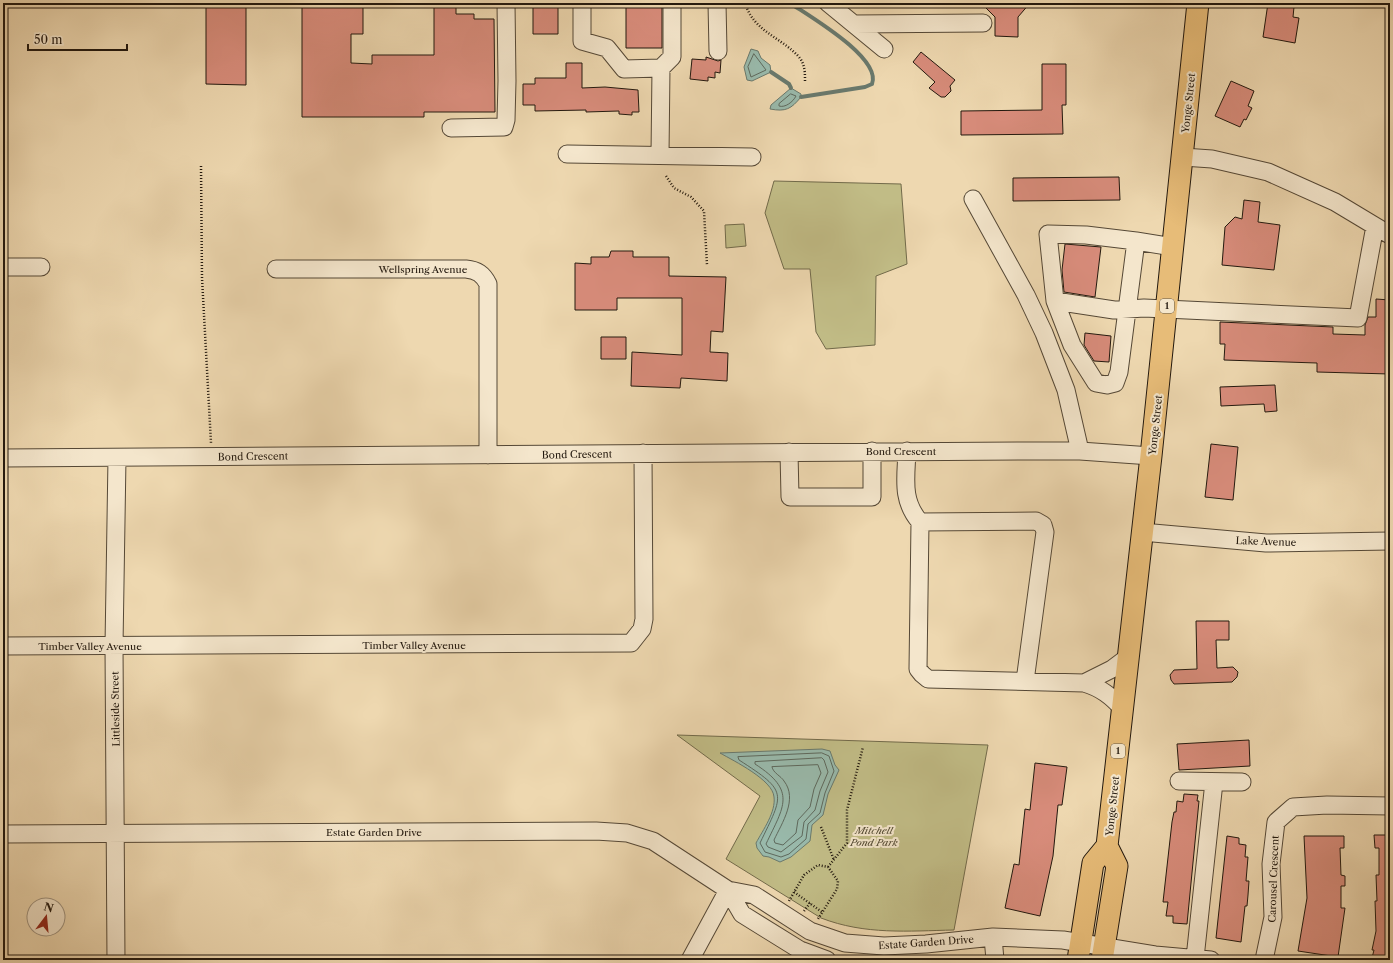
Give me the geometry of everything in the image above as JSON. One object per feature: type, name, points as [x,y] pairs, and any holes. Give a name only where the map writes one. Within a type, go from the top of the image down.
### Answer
[{"type":"main road","name":"Yonge Street","points":[[1103,953],[1116,866],[1107,846],[1167,310],[1198,3]]},
{"type":"main road","name":"Yonge Street","points":[[1080,951],[1093,863],[1107,846]]},
{"type":"street","points":[[451,128],[504,127],[506,120],[507,96],[506,3]]},
{"type":"street","points":[[582,3],[582,41],[607,48],[624,69],[661,68],[672,57],[672,3]]},
{"type":"street","points":[[717,3],[710,21],[718,51]]},
{"type":"street","points":[[828,3],[884,49]]},
{"type":"street","points":[[854,24],[983,23]]},
{"type":"street","points":[[660,155],[661,68]]},
{"type":"street","points":[[567,154],[752,157]]},
{"type":"street","points":[[1183,157],[1212,159],[1268,172],[1335,202],[1390,235]]},
{"type":"street","points":[[973,199],[1023,289],[1044,334],[1066,390],[1080,450]]},
{"type":"street","points":[[1055,301],[1114,310],[1167,310],[1358,318],[1375,226]]},
{"type":"street","points":[[1136,241],[1119,372],[1115,383],[1107,385],[1096,383],[1085,368],[1072,345],[1055,301],[1048,234],[1086,235],[1136,241],[1173,247]]},
{"type":"street","points":[[3,267],[41,267]]},
{"type":"street","name":"Wellspring Avenue","points":[[276,269],[466,268],[480,273],[488,284],[488,455]]},
{"type":"street","name":"Bond Crescent","points":[[3,458],[118,458],[348,454],[488,455],[1080,450],[1151,456]]},
{"type":"street","points":[[789,452],[790,497],[872,497],[872,451]]},
{"type":"street","points":[[907,451],[907,499],[912,513],[920,522],[918,669],[922,674],[928,679],[1084,683],[1098,688],[1112,697],[1122,709]]},
{"type":"street","name":"Timber Valley Avenue","points":[[3,646],[620,644],[631,642],[642,629],[644,619],[643,453]]},
{"type":"street","name":"Littleside Street","points":[[116,960],[114,646],[118,458]]},
{"type":"street","points":[[920,522],[1036,521],[1043,525],[1045,532],[1025,681]]},
{"type":"street","name":"Lake Avenue","points":[[1142,532],[1266,543],[1390,541]]},
{"type":"street","points":[[1084,683],[1112,669],[1128,657]]},
{"type":"street","points":[[1179,781],[1242,782]]},
{"type":"street","points":[[1203,959],[1214,782]]},
{"type":"street","name":"Carousel Crescent","points":[[1264,960],[1274,917],[1271,864],[1276,822],[1293,807],[1327,805],[1390,806]]},
{"type":"street","name":"Estate Garden Drive","points":[[3,834],[614,831],[636,835],[653,841],[728,890],[754,895],[810,931],[845,943],[891,946],[993,937],[1063,940],[1080,951],[1203,959]]},
{"type":"street","points":[[690,960],[728,890]]},
{"type":"street","name":"Estate Garden Drive","points":[[728,890],[742,914],[800,950],[827,960]]},
{"type":"street","points":[[993,937],[995,960]]},
{"type":"path","points":[[745,3],[748,12],[756,23],[799,58],[804,67],[806,81]]},
{"type":"path","points":[[201,166],[202,278],[211,444]]},
{"type":"path","points":[[666,176],[674,188],[691,197],[704,211],[707,265]]},
{"type":"path","points":[[828,867],[847,843],[847,810],[863,747]]},
{"type":"path","points":[[821,827],[834,860]]},
{"type":"path","points":[[789,901],[804,875],[818,865],[828,867],[838,881],[837,890],[818,919]]},
{"type":"path","points":[[794,892],[822,912]]},
{"type":"path","points":[[804,911],[810,903]]},
{"type":"green space","points":[[774,181],[901,184],[907,264],[876,276],[875,345],[826,349],[816,332],[810,269],[784,269],[765,213]]},
{"type":"green space","points":[[744,224],[746,246],[726,248],[725,225]]},
{"type":"green space","name":"Mitchell Pond Park","points":[[677,735],[988,745],[954,930],[870,930],[837,923],[821,918],[726,859],[760,796]]},
{"type":"water","points":[[751,49],[758,51],[761,58],[770,65],[771,72],[752,81],[747,80],[744,67]]},
{"type":"water","points":[[791,88],[801,94],[801,97],[788,109],[770,109],[771,105]]},
{"type":"water","points":[[822,749],[830,751],[835,765],[839,770],[828,794],[823,815],[812,825],[810,841],[791,857],[780,862],[763,856],[757,848],[756,843],[773,809],[774,797],[772,791],[767,784],[752,772],[720,753]]},
{"type":"building","points":[[206,3],[246,3],[246,85],[206,84]]},
{"type":"building","points":[[302,3],[363,3],[363,34],[351,34],[351,63],[372,64],[372,55],[434,55],[434,4],[456,4],[456,14],[474,14],[474,19],[494,19],[495,112],[424,112],[424,117],[302,117]]},
{"type":"building","points":[[533,3],[558,3],[558,34],[533,34]]},
{"type":"building","points":[[626,3],[662,3],[662,48],[626,48]]},
{"type":"building","points":[[981,3],[1030,3],[1018,17],[1018,37],[995,36],[995,17]]},
{"type":"building","points":[[1268,3],[1294,7],[1293,17],[1299,18],[1295,43],[1263,37]]},
{"type":"building","points":[[921,52],[955,80],[950,86],[951,91],[945,97],[941,97],[929,88],[935,82],[913,62]]},
{"type":"building","points":[[706,57],[718,61],[721,60],[720,73],[715,72],[715,78],[708,77],[708,81],[690,79],[692,59],[706,60]]},
{"type":"building","points":[[566,63],[582,63],[582,88],[605,87],[638,90],[639,112],[632,112],[632,115],[619,114],[619,111],[535,111],[535,105],[523,105],[523,84],[535,84],[535,78],[566,78]]},
{"type":"building","points":[[1042,64],[1066,64],[1066,105],[1062,105],[1063,134],[961,135],[961,111],[1042,110]]},
{"type":"building","points":[[1231,81],[1254,91],[1248,106],[1252,108],[1246,120],[1244,119],[1240,127],[1215,116]]},
{"type":"building","points":[[1119,177],[1120,200],[1013,201],[1013,178]]},
{"type":"building","points":[[1244,200],[1260,202],[1258,222],[1280,225],[1274,270],[1222,265],[1225,227],[1235,217],[1242,219]]},
{"type":"building","points":[[1065,244],[1101,247],[1095,297],[1064,292],[1062,270]]},
{"type":"building","points":[[611,251],[633,251],[633,257],[669,257],[669,276],[726,277],[723,332],[711,331],[710,352],[728,353],[727,381],[681,378],[680,388],[631,386],[632,352],[682,355],[682,298],[617,298],[617,310],[575,310],[575,263],[591,264],[591,257],[609,257]]},
{"type":"building","points":[[1376,299],[1390,300],[1390,374],[1317,372],[1317,363],[1224,360],[1225,344],[1220,344],[1220,322],[1333,327],[1333,334],[1365,335],[1365,325],[1368,317],[1376,317]]},
{"type":"building","points":[[1085,333],[1111,336],[1109,362],[1094,361],[1084,345]]},
{"type":"building","points":[[601,337],[626,337],[626,359],[601,359]]},
{"type":"building","points":[[1275,385],[1277,411],[1265,412],[1264,404],[1221,406],[1220,387]]},
{"type":"building","points":[[1211,444],[1238,447],[1233,500],[1205,497]]},
{"type":"building","points":[[1196,621],[1229,621],[1229,640],[1216,640],[1217,668],[1233,667],[1238,672],[1237,677],[1232,682],[1174,684],[1171,680],[1170,675],[1174,670],[1197,669]]},
{"type":"building","points":[[1249,740],[1250,766],[1179,770],[1177,744]]},
{"type":"building","points":[[1035,763],[1067,767],[1062,805],[1058,805],[1053,856],[1040,916],[1005,908],[1014,864],[1019,865],[1025,809],[1030,810]]},
{"type":"building","points":[[1184,794],[1198,795],[1197,801],[1199,801],[1187,924],[1173,923],[1173,916],[1166,916],[1168,902],[1163,902],[1172,822],[1174,812],[1176,812],[1177,801],[1183,802]]},
{"type":"building","points":[[1374,835],[1390,835],[1390,960],[1372,958],[1376,931],[1376,875],[1379,875],[1379,848],[1375,848]]},
{"type":"building","points":[[1227,836],[1239,838],[1239,844],[1246,845],[1245,857],[1248,857],[1246,881],[1249,881],[1248,895],[1247,906],[1245,906],[1241,942],[1216,938]]},
{"type":"building","points":[[1304,836],[1344,836],[1344,848],[1340,848],[1341,875],[1345,876],[1345,886],[1341,886],[1341,908],[1345,908],[1338,957],[1298,951],[1307,898]]},
{"type":"waterway","points":[[790,3],[827,27],[855,50],[866,62],[872,74],[872,84],[865,87],[801,97]]},
{"type":"waterway","points":[[771,72],[789,84],[791,88]]}]
